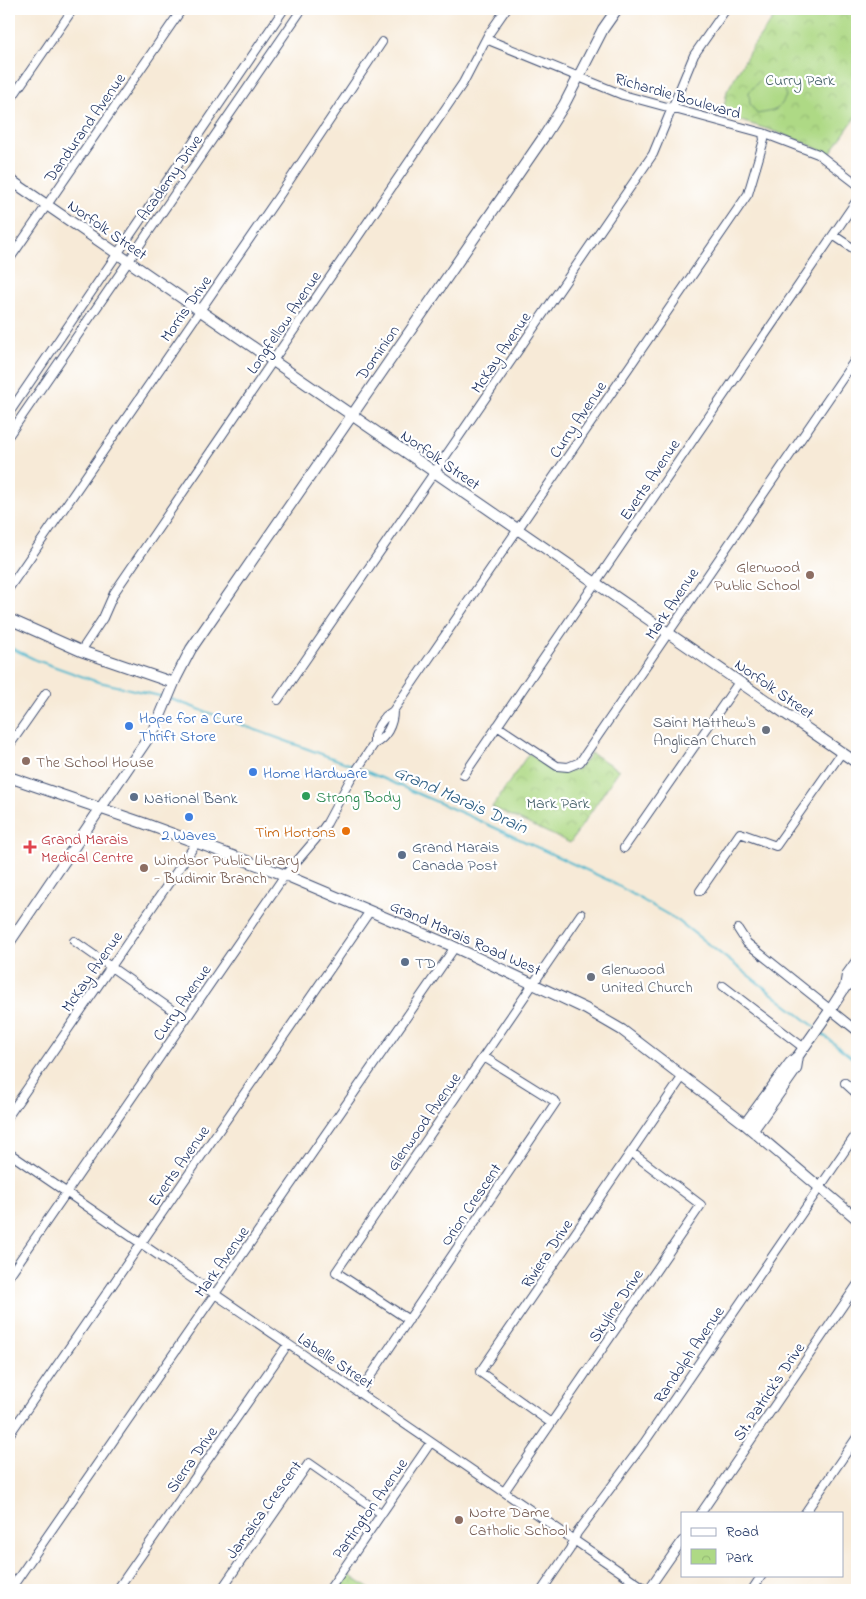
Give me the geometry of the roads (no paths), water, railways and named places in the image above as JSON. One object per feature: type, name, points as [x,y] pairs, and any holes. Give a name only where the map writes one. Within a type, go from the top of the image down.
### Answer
[{"type":"street","points":[[9,102],[73,9]]},
{"type":"street","name":"Dandurand Avenue","points":[[9,260],[182,9]]},
{"type":"street","name":"Academy Drive","points":[[9,413],[284,9]]},
{"type":"street","name":"Academy Drive","points":[[9,435],[302,9]]},
{"type":"street","name":"Longfellow Avenue","points":[[81,651],[103,618],[114,593],[463,83],[486,39],[506,9]]},
{"type":"street","name":"Dominion","points":[[9,943],[146,742],[191,649],[543,138],[564,105],[603,29],[617,9]]},
{"type":"street","name":"McKay Avenue","points":[[278,700],[653,154],[694,55],[726,9]]},
{"type":"street","name":"Richardie Boulevard","points":[[486,39],[624,95],[763,133],[818,154],[857,184]]},
{"type":"street","name":"Morris Drive","points":[[9,588],[382,42]]},
{"type":"street","name":"Curry Avenue","points":[[9,1276],[285,875],[319,834],[345,792],[350,780],[374,744],[374,736],[379,725],[393,711],[748,194],[764,140],[763,133]]},
{"type":"street","name":"Norfolk Street","points":[[9,179],[857,763]]},
{"type":"street","name":"Everts Avenue","points":[[464,775],[857,200]]},
{"type":"street","points":[[833,235],[857,251]]},
{"type":"street","name":"Mark Avenue","points":[[497,726],[557,766],[568,767],[580,762],[857,357]]},
{"type":"street","points":[[9,618],[81,651],[174,683]]},
{"type":"street","points":[[624,848],[739,682]]},
{"type":"street","points":[[9,746],[46,693]]},
{"type":"street","points":[[700,891],[740,833],[776,846],[842,752]]},
{"type":"street","name":"Grand Marais Road West","points":[[9,777],[197,842],[285,875],[455,947],[586,1009],[622,1030],[749,1127],[857,1219]]},
{"type":"street","name":"McKay Avenue","points":[[9,1115],[197,842]]},
{"type":"street","name":"Everts Avenue","points":[[9,1435],[370,911]]},
{"type":"street","name":"Glenwood Avenue","points":[[408,1320],[336,1272],[581,914]]},
{"type":"street","points":[[738,929],[747,943],[828,1012],[857,1031]]},
{"type":"street","points":[[74,941],[185,1020]]},
{"type":"street","name":"Mark Avenue","points":[[10,1590],[455,947]]},
{"type":"street","points":[[749,1127],[796,1069],[803,1049],[845,987],[847,975],[857,961]]},
{"type":"street","points":[[845,987],[857,980]]},
{"type":"street","points":[[723,986],[803,1049]]},
{"type":"street","name":"Orion Crescent","points":[[359,1393],[556,1102],[484,1057]]},
{"type":"street","name":"Riviera Drive","points":[[551,1423],[480,1372],[683,1076]]},
{"type":"street","points":[[844,1083],[857,1094]]},
{"type":"street","name":"Randolph Avenue","points":[[542,1590],[570,1549],[577,1533],[644,1443],[857,1133]]},
{"type":"street","name":"Skyline Drive","points":[[504,1492],[701,1204],[631,1152]]},
{"type":"street","name":"Labelle Street","points":[[9,1153],[648,1590]]},
{"type":"street","name":"St. Patrick's Drive","points":[[702,1512],[857,1285]]},
{"type":"street","name":"Sierra Drive","points":[[116,1590],[288,1344]]},
{"type":"street","points":[[806,1512],[857,1436]]},
{"type":"street","name":"Partington Avenue","points":[[329,1590],[431,1442]]},
{"type":"street","name":"Jamaica Crescent","points":[[221,1590],[309,1463],[382,1514]]},
{"type":"street","points":[[648,1590],[681,1542]]},
{"type":"street","points":[[752,1590],[761,1576]]},
{"type":"waterway","name":"Grand Marais Drain","points":[[9,647],[36,660],[95,681],[164,697]]},
{"type":"waterway","name":"Grand Marais Drain","points":[[171,699],[357,767]]},
{"type":"waterway","name":"Grand Marais Drain","points":[[361,769],[608,880],[677,920],[815,1027]]},
{"type":"waterway","name":"Grand Marais Drain","points":[[820,1032],[857,1062]]},
{"type":"place","name":"Glenwood Public School","points":[[810,575]]},
{"type":"place","name":"Hope for a Cure Thrift Store","points":[[129,726]]},
{"type":"place","name":"Saint Matthew's Anglican Church","points":[[766,730]]},
{"type":"place","name":"The School House","points":[[26,761]]},
{"type":"place","name":"Home Hardware","points":[[253,772]]},
{"type":"place","name":"Strong Body","points":[[306,796]]},
{"type":"place","name":"National Bank","points":[[134,797]]},
{"type":"place","name":"2 Waves","points":[[189,817]]},
{"type":"place","name":"Tim Hortons","points":[[346,831]]},
{"type":"place","name":"Grand Marais Medical Centre","points":[[30,847]]},
{"type":"place","name":"Grand Marais Canada Post","points":[[402,855]]},
{"type":"place","name":"Windsor Public Library - Budimir Branch","points":[[144,868]]},
{"type":"place","name":"TD","points":[[405,962]]},
{"type":"place","name":"Glenwood United Church","points":[[591,977]]},
{"type":"place","name":"Notre Dame Catholic School","points":[[459,1520]]},
{"type":"park label","name":"Curry Park","points":[[800,79]]},
{"type":"park label","name":"Mark Park","points":[[558,802]]}]
